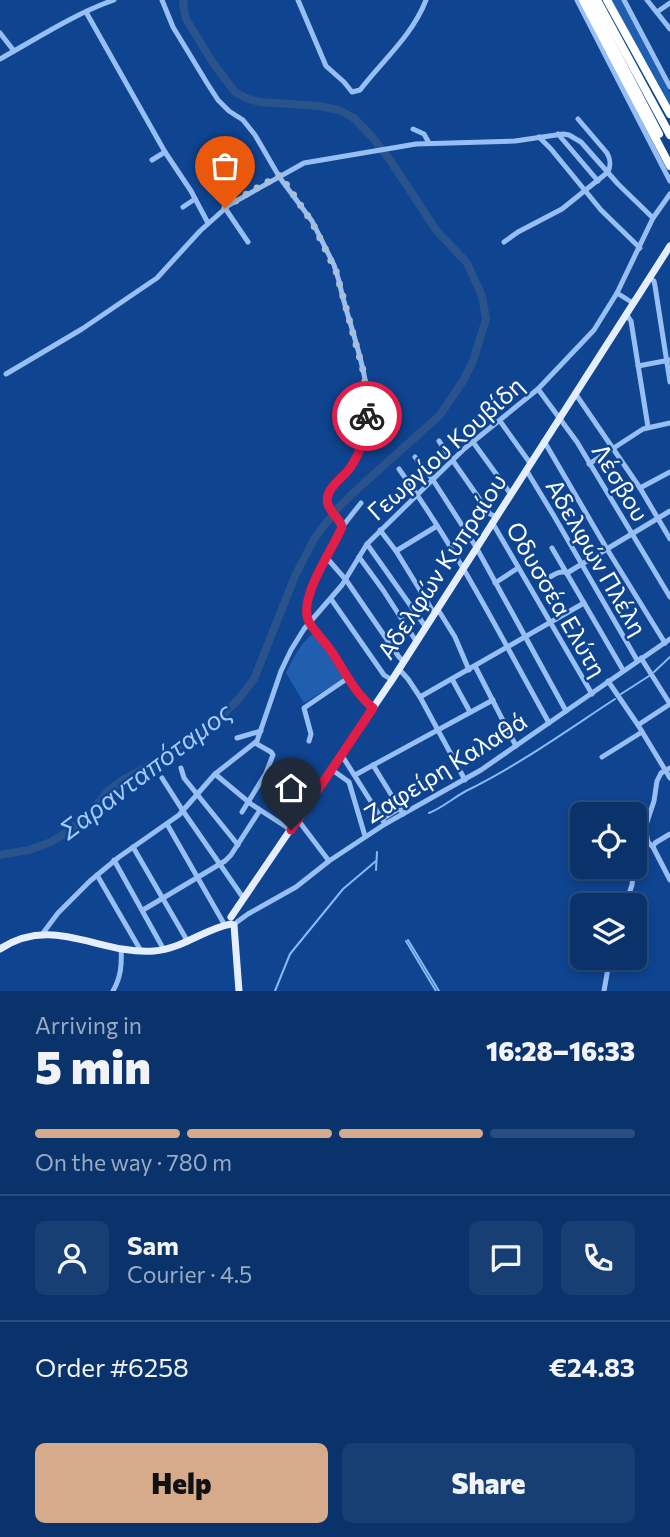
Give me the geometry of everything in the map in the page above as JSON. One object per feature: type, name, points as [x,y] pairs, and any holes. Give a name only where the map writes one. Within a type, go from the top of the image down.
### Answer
[{"type":"highway","points":[[583,0],[670,166]]},
{"type":"highway","points":[[589,0],[670,154]]},
{"type":"highway","points":[[597,0],[670,135]]},
{"type":"highway","points":[[607,0],[670,114]]},
{"type":"main road","name":"Αδελφών Κυπραίου","points":[[232,921],[392,680],[670,246]]},
{"type":"main road","points":[[0,949],[24,937],[43,933],[121,949],[164,950],[232,921],[239,991]]},
{"type":"street","points":[[0,58],[61,24],[114,0]]},
{"type":"street","points":[[162,0],[173,27],[207,83],[224,106],[251,129],[312,222],[336,271],[368,404],[366,426],[357,457],[330,491],[328,505],[342,527]]},
{"type":"street","points":[[298,0],[326,66],[355,92],[360,90],[407,35],[419,18],[426,0]]},
{"type":"street","points":[[577,0],[670,181]]},
{"type":"street","points":[[624,0],[670,87]]},
{"type":"street","points":[[647,0],[670,29]]},
{"type":"street","points":[[657,12],[670,3]]},
{"type":"street","points":[[86,12],[208,223]]},
{"type":"street","points":[[0,33],[14,51]]},
{"type":"street","points":[[662,71],[670,64]]},
{"type":"street","points":[[504,242],[562,209],[608,172],[610,159],[607,153],[578,119]]},
{"type":"street","points":[[413,129],[424,134],[429,143]]},
{"type":"street","points":[[558,134],[598,181]]},
{"type":"street","points":[[6,374],[157,278],[225,208],[303,163],[429,143],[515,141],[558,134],[569,135],[581,142],[653,218]]},
{"type":"street","points":[[539,137],[639,248]]},
{"type":"street","points":[[571,151],[581,142]]},
{"type":"street","points":[[152,160],[165,152]]},
{"type":"street","name":"Γεωργίου Κουβίδη","points":[[43,933],[58,914],[114,860],[183,811],[215,774],[255,743],[291,650],[346,580],[367,544],[453,460],[538,389],[594,330],[617,293],[653,218],[670,194]]},
{"type":"street","points":[[183,207],[195,200]]},
{"type":"street","points":[[225,208],[248,242]]},
{"type":"street","points":[[650,278],[655,286],[670,382]]},
{"type":"street","points":[[617,293],[633,303]]},
{"type":"street","points":[[626,314],[631,321],[648,427]]},
{"type":"street","points":[[638,366],[668,360]]},
{"type":"street","name":"Λέσβου","points":[[538,389],[578,442],[670,597]]},
{"type":"street","points":[[575,393],[614,448],[670,539]]},
{"type":"street","points":[[500,421],[530,463]]},
{"type":"street","points":[[589,464],[648,427],[670,423]]},
{"type":"street","points":[[366,426],[372,429],[380,441]]},
{"type":"street","name":"Οδυσσέα Ελύτη","points":[[439,441],[494,519],[518,568],[592,694]]},
{"type":"street","points":[[544,441],[607,549],[667,641]]},
{"type":"street","points":[[473,442],[510,492]]},
{"type":"street","points":[[415,457],[476,547],[566,712]]},
{"type":"street","points":[[399,469],[464,567],[549,723]]},
{"type":"street","name":"Αδελφών Πλέλη","points":[[525,471],[639,659],[670,704]]},
{"type":"street","points":[[640,488],[670,472]]},
{"type":"street","points":[[362,503],[342,527],[318,572],[311,592],[307,619],[360,696],[373,708]]},
{"type":"street","points":[[567,573],[670,511]]},
{"type":"street","points":[[396,551],[438,526]]},
{"type":"street","points":[[380,530],[454,637],[516,746]]},
{"type":"street","points":[[367,544],[425,626]]},
{"type":"street","points":[[552,548],[623,670]]},
{"type":"street","points":[[326,557],[346,580],[403,661]]},
{"type":"street","points":[[359,557],[416,641]]},
{"type":"street","points":[[495,583],[518,568]]},
{"type":"street","points":[[550,577],[558,572],[567,573]]},
{"type":"street","points":[[331,599],[384,675],[392,680]]},
{"type":"street","points":[[420,697],[584,603]]},
{"type":"street","name":"Ζαφείρη Καλαθά","points":[[232,921],[296,887],[384,821],[464,780],[667,641]]},
{"type":"street","points":[[398,668],[420,697],[464,780]]},
{"type":"street","points":[[309,741],[311,734],[304,708],[348,678]]},
{"type":"street","points":[[452,679],[470,712]]},
{"type":"street","points":[[608,681],[668,769],[670,778]]},
{"type":"street","points":[[355,775],[492,700]]},
{"type":"street","points":[[638,725],[670,704]]},
{"type":"street","points":[[248,748],[239,738],[261,731]]},
{"type":"street","points":[[602,757],[642,732]]},
{"type":"street","points":[[242,812],[266,773],[273,755],[255,743]]},
{"type":"street","points":[[341,754],[384,821]]},
{"type":"street","points":[[373,765],[401,811]]},
{"type":"street","points":[[181,768],[184,778],[238,845]]},
{"type":"street","points":[[331,769],[349,782],[365,836]]},
{"type":"street","points":[[647,822],[657,781],[661,773],[668,769]]},
{"type":"street","points":[[215,774],[248,802],[291,830]]},
{"type":"street","points":[[162,778],[220,864],[248,914]]},
{"type":"street","points":[[142,910],[231,855],[260,810]]},
{"type":"street","points":[[298,820],[329,861]]},
{"type":"street","points":[[167,824],[198,877],[232,921]]},
{"type":"street","points":[[653,847],[670,834]]},
{"type":"street","points":[[647,837],[670,880]]},
{"type":"street","points":[[133,847],[188,942]]},
{"type":"street","points":[[114,860],[164,950]]},
{"type":"street","points":[[97,876],[141,951]]},
{"type":"street","points":[[113,991],[118,982],[121,949]]},
{"type":"street","points":[[604,991],[608,970]]},
{"type":"shaded area","points":[[611,0],[621,0],[670,93],[670,110]]},
{"type":"shaded area","points":[[313,634],[318,636],[344,675],[342,680],[304,703],[286,673],[301,646]]},
{"type":"waterway","name":"Σαρανταπόταμος","points":[[0,855],[29,850],[51,842],[67,832],[87,817],[108,791],[204,732],[238,700],[254,679],[295,576],[314,539],[353,493],[440,415],[473,361],[486,319],[482,296],[467,263],[436,230],[373,138],[354,118],[339,110],[260,102],[235,92],[213,63],[186,19],[184,0]]},
{"type":"waterway","points":[[654,672],[670,657]]},
{"type":"waterway","points":[[621,694],[649,676]]},
{"type":"waterway","points":[[429,813],[524,759],[615,699]]},
{"type":"waterway","points":[[376,870],[377,852]]},
{"type":"waterway","points":[[275,991],[290,954],[343,889],[376,861]]},
{"type":"waterway","points":[[408,940],[439,991]]},
{"type":"waterway","points":[[406,941],[436,991]]},
{"type":"way so far","points":[[225,208],[280,175],[309,216],[334,265],[339,281],[363,370],[367,416]]},
{"type":"route","points":[[291,830],[373,708],[360,696],[307,619],[307,606],[321,564],[342,527],[328,505],[328,496],[357,457],[367,416]]}]
